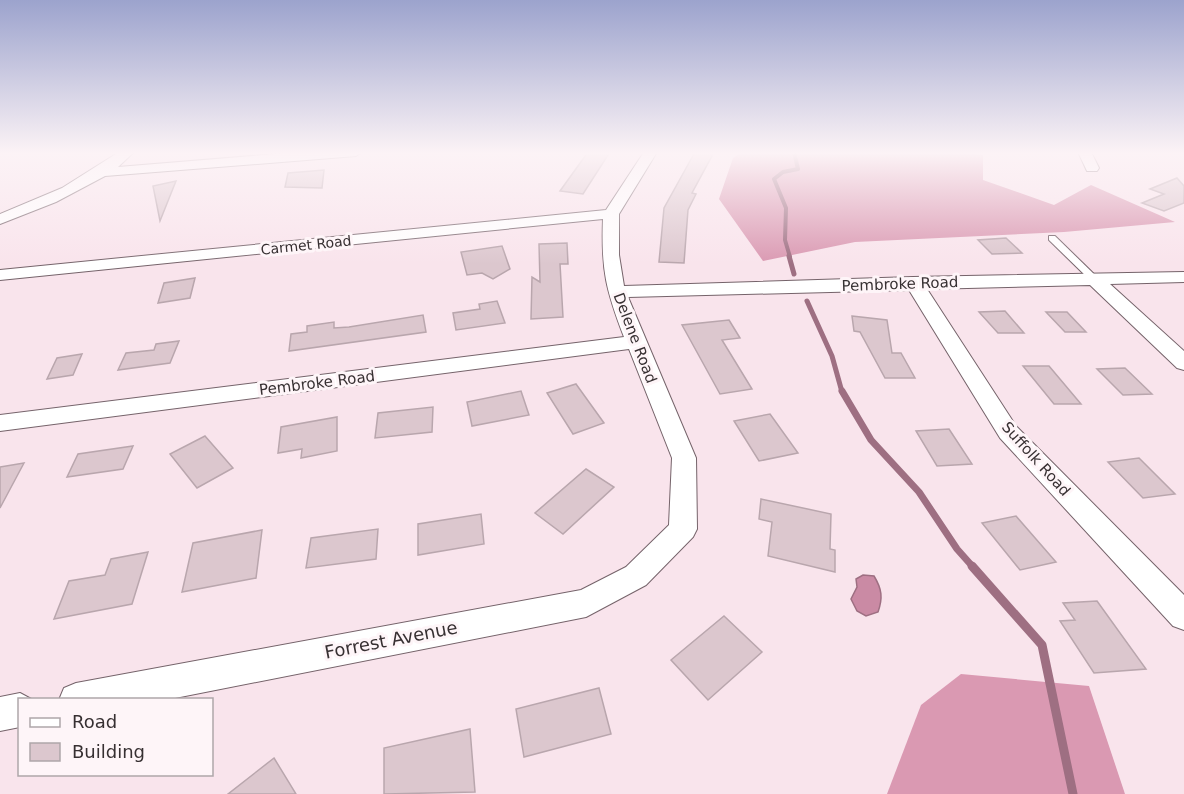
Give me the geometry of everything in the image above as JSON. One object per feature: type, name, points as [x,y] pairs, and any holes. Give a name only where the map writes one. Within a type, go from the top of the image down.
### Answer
[{"type":"street","points":[[0,219],[71,189]]},
{"type":"street","points":[[611,214],[627,189]]},
{"type":"street","name":"Carmet Road","points":[[0,275],[611,214]]},
{"type":"street","name":"Delene Road","points":[[611,214],[610,255],[616,292],[634,342],[684,458],[683,530]]},
{"type":"street","name":"Pembroke Road","points":[[616,292],[818,288],[913,282],[1184,277]]},
{"type":"street","points":[[1094,279],[1184,363]]},
{"type":"street","name":"Suffolk Road","points":[[913,282],[1008,432],[1184,616]]},
{"type":"street","name":"Pembroke Road","points":[[0,423],[634,342]]},
{"type":"street","name":"Forrest Avenue","points":[[81,698],[586,603],[636,576],[683,530]]},
{"type":"street","points":[[0,714],[18,710]]},
{"type":"lane","points":[[1052,238],[1094,279]]},
{"type":"shaded area","points":[[722,189],[1009,189],[1054,205],[1084,189],[1100,189],[1175,222],[1064,232],[855,242],[763,261],[719,199]]},
{"type":"shaded area","points":[[863,575],[874,576],[881,594],[878,612],[866,616],[857,611],[851,599],[857,587],[856,579]]},
{"type":"shaded area","points":[[961,674],[1089,686],[1125,794],[887,794],[921,705]]},
{"type":"building","points":[[154,189],[173,189],[160,221]]},
{"type":"building","points":[[561,189],[586,189],[583,194],[560,191]]},
{"type":"building","points":[[674,189],[694,189],[692,193],[696,194],[688,210],[684,263],[659,262],[664,208]]},
{"type":"building","points":[[1150,189],[1184,189],[1184,203],[1164,211],[1142,203],[1164,194]]},
{"type":"building","points":[[1006,238],[1022,253],[992,254],[978,240]]},
{"type":"building","points":[[567,243],[568,264],[560,264],[563,317],[531,319],[532,277],[540,282],[539,244]]},
{"type":"building","points":[[502,246],[510,269],[493,279],[482,273],[467,275],[461,252]]},
{"type":"building","points":[[195,278],[190,298],[158,303],[164,283]]},
{"type":"building","points":[[497,301],[505,323],[456,330],[453,313],[480,309],[479,304]]},
{"type":"building","points":[[1005,311],[1024,333],[998,333],[979,312]]},
{"type":"building","points":[[1046,312],[1067,312],[1086,332],[1065,332]]},
{"type":"building","points":[[423,315],[426,332],[289,351],[291,334],[307,332],[307,326],[334,322],[334,328],[349,327]]},
{"type":"building","points":[[852,316],[887,320],[892,353],[901,353],[915,378],[885,378],[860,332],[854,331]]},
{"type":"building","points":[[729,320],[740,338],[722,340],[752,389],[720,394],[682,325]]},
{"type":"building","points":[[179,341],[170,363],[118,370],[126,353],[154,350],[156,344]]},
{"type":"building","points":[[82,354],[73,375],[47,379],[57,358]]},
{"type":"building","points":[[1023,366],[1049,366],[1081,404],[1054,404]]},
{"type":"building","points":[[1125,368],[1152,394],[1123,395],[1097,369]]},
{"type":"building","points":[[576,384],[604,423],[573,434],[547,393]]},
{"type":"building","points":[[521,391],[529,415],[472,426],[467,402]]},
{"type":"building","points":[[433,407],[432,432],[375,438],[378,413]]},
{"type":"building","points":[[770,414],[798,453],[759,461],[734,421]]},
{"type":"building","points":[[337,417],[337,451],[301,458],[302,449],[278,453],[281,427]]},
{"type":"building","points":[[949,429],[972,464],[937,466],[916,431]]},
{"type":"building","points":[[205,436],[233,468],[197,488],[170,454]]},
{"type":"building","points":[[133,446],[123,469],[67,477],[78,454]]},
{"type":"building","points":[[1139,458],[1175,494],[1143,498],[1108,462]]},
{"type":"building","points":[[24,463],[0,508],[0,467]]},
{"type":"building","points":[[586,469],[614,487],[563,534],[535,513]]},
{"type":"building","points":[[761,499],[831,514],[830,549],[835,550],[835,572],[768,556],[772,522],[759,519]]},
{"type":"building","points":[[481,514],[484,544],[418,555],[418,524]]},
{"type":"building","points":[[1016,516],[1056,562],[1020,570],[982,523]]},
{"type":"building","points":[[378,529],[376,559],[306,568],[311,538]]},
{"type":"building","points":[[262,530],[256,578],[182,592],[193,543]]},
{"type":"building","points":[[148,552],[132,604],[54,619],[69,581],[105,575],[111,559]]},
{"type":"building","points":[[1097,601],[1146,669],[1094,673],[1060,621],[1075,620],[1063,603]]},
{"type":"building","points":[[724,616],[762,652],[708,700],[671,660]]},
{"type":"building","points":[[599,688],[611,734],[524,757],[516,709]]},
{"type":"building","points":[[470,729],[475,792],[384,794],[384,748]]},
{"type":"building","points":[[274,758],[296,794],[228,794]]},
{"type":"waterway","points":[[778,189],[786,208],[785,240],[790,257]]},
{"type":"waterway","points":[[789,256],[794,274]]},
{"type":"waterway","points":[[807,301],[832,356],[842,392]]},
{"type":"waterway","points":[[842,391],[871,440],[919,492],[957,549],[973,567]]},
{"type":"waterway","points":[[972,566],[1042,645],[1073,794]]}]
